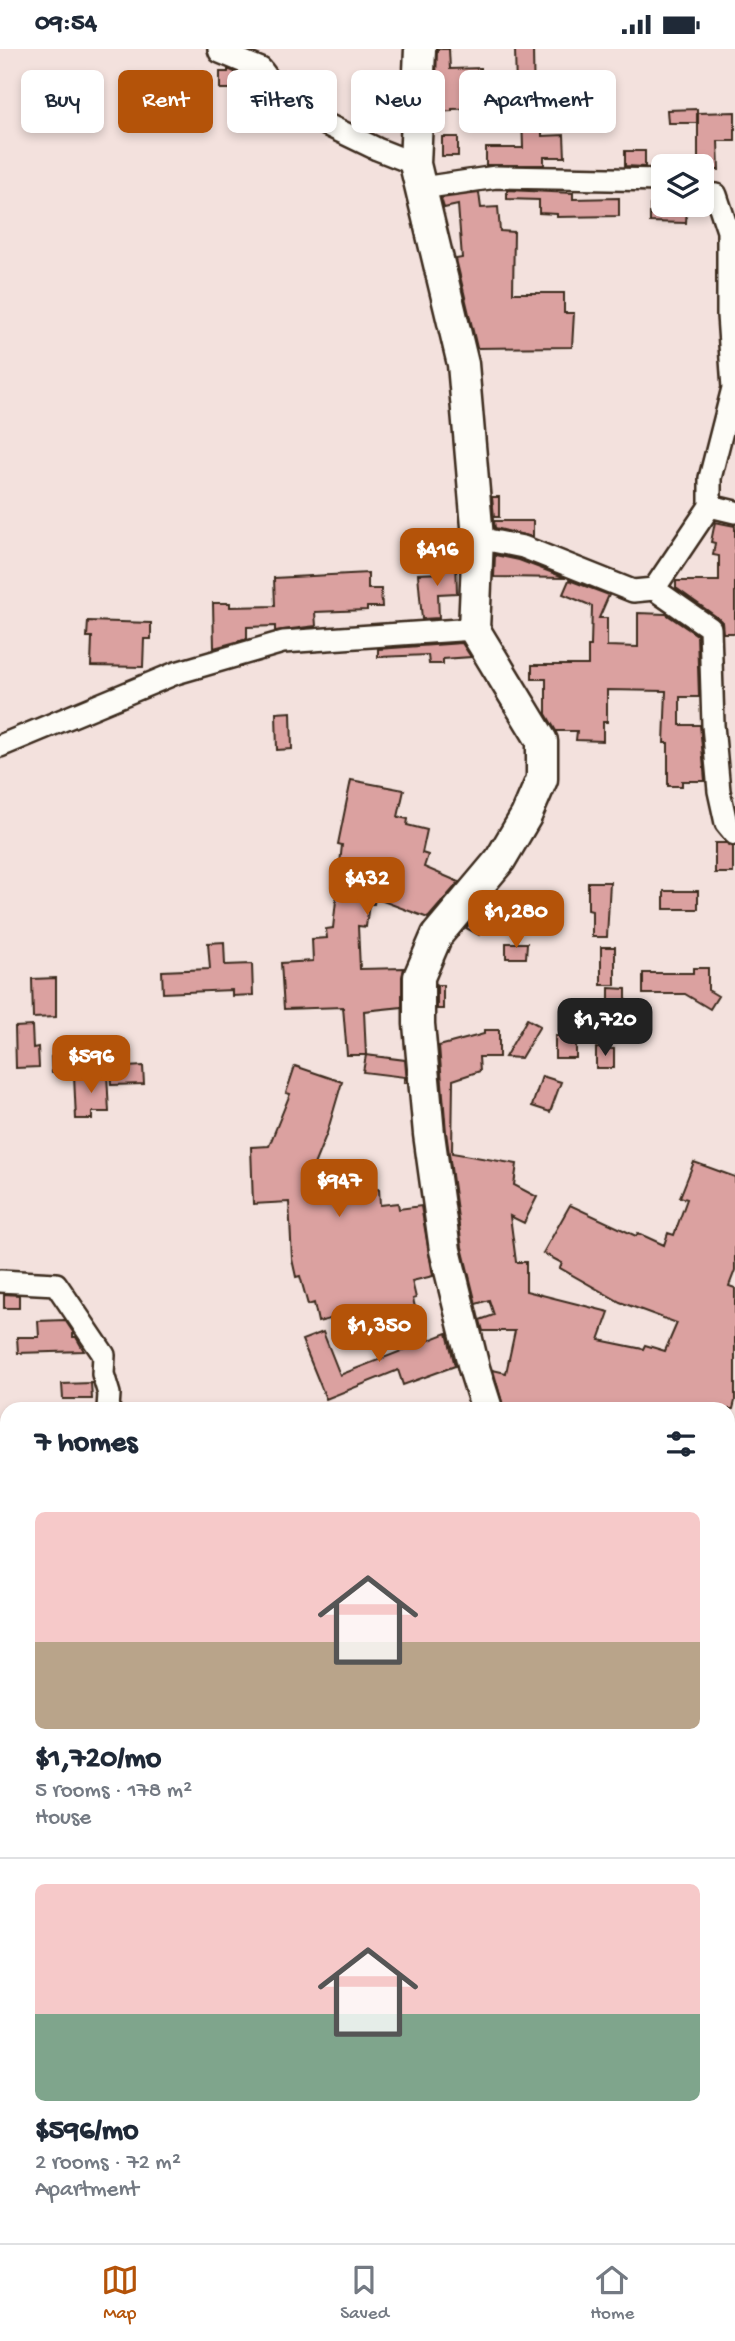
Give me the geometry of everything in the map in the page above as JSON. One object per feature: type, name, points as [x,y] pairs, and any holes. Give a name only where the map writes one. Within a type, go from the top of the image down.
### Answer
[{"type":"street","points":[[219,49],[261,69],[273,85],[317,120],[377,149],[418,176],[651,180]]},
{"type":"street","points":[[420,49],[418,176],[463,364],[478,538],[474,629],[542,741],[542,779],[526,816],[500,860],[437,935],[419,977],[419,1024],[429,1134],[445,1249],[484,1402]]},
{"type":"street","points":[[654,589],[710,506],[710,478],[733,388],[728,315],[728,232],[714,195]]},
{"type":"street","points":[[710,506],[735,512]]},
{"type":"street","points":[[478,538],[523,547],[633,591],[654,589],[710,628],[713,725],[719,791],[726,823],[735,834]]},
{"type":"street","points":[[0,746],[176,673],[283,642],[474,629]]},
{"type":"street","points":[[0,1281],[56,1284],[104,1355],[103,1374],[108,1402]]},
{"type":"building","points":[[437,49],[449,49],[450,69],[481,68],[459,70],[459,109],[445,111],[445,70],[436,70]]},
{"type":"building","points":[[515,49],[533,49],[533,70],[516,70]]},
{"type":"building","points":[[220,72],[227,72],[227,89],[220,89]]},
{"type":"building","points":[[697,109],[697,123],[668,123],[667,110]]},
{"type":"building","points":[[735,112],[735,141],[718,141],[719,170],[714,170],[714,154],[698,154],[698,113]]},
{"type":"building","points":[[523,133],[564,135],[565,157],[544,157],[544,165],[486,165],[486,148],[523,148]]},
{"type":"building","points":[[442,137],[458,137],[458,156],[442,156]]},
{"type":"building","points":[[625,151],[645,151],[645,167],[625,166]]},
{"type":"building","points":[[507,190],[573,193],[573,199],[619,198],[619,216],[557,217],[557,214],[539,213],[539,200],[507,199]]},
{"type":"building","points":[[479,193],[481,208],[498,207],[500,231],[514,232],[513,293],[564,293],[564,313],[574,313],[572,347],[477,348],[456,259],[462,258],[458,205],[444,208],[441,198]]},
{"type":"building","points":[[650,205],[651,217],[686,217],[686,223],[650,222]]},
{"type":"building","points":[[492,497],[499,497],[499,517],[494,517]]},
{"type":"building","points":[[494,521],[533,521],[533,537],[495,528]]},
{"type":"building","points":[[715,522],[735,526],[735,633],[723,633],[722,622],[718,618],[676,588],[676,581],[719,581],[719,556],[713,555],[715,543],[711,542]]},
{"type":"building","points":[[495,555],[519,560],[566,578],[494,577]]},
{"type":"building","points":[[441,558],[456,558],[457,593],[438,594],[439,618],[422,619],[418,574],[442,573]]},
{"type":"building","points":[[368,573],[368,589],[381,589],[382,607],[315,612],[316,626],[275,631],[275,626],[247,627],[247,639],[214,648],[213,603],[230,603],[230,607],[275,606],[274,578]]},
{"type":"building","points":[[569,580],[609,595],[599,618],[607,618],[607,646],[638,647],[638,613],[666,614],[697,635],[699,697],[680,697],[680,725],[700,725],[705,781],[682,781],[682,786],[668,786],[668,743],[664,743],[666,691],[607,690],[607,722],[603,722],[603,741],[576,740],[577,731],[556,731],[546,714],[546,679],[532,679],[532,665],[588,665],[592,606],[563,594]]},
{"type":"building","points":[[88,621],[151,623],[151,639],[144,639],[143,667],[91,666],[92,637],[87,637]]},
{"type":"building","points":[[462,643],[471,657],[443,659],[443,664],[429,664],[428,655],[378,657],[378,649]]},
{"type":"building","points":[[291,712],[292,749],[277,750],[276,713]]},
{"type":"building","points":[[351,780],[404,790],[398,817],[408,819],[407,825],[427,830],[422,853],[428,855],[424,867],[459,882],[428,918],[375,898],[374,904],[369,904],[366,927],[358,926],[360,969],[404,968],[402,1007],[364,1011],[366,1055],[347,1055],[343,1007],[284,1009],[281,963],[313,961],[312,939],[327,938],[326,929],[333,928],[342,845],[338,844]]},
{"type":"building","points":[[715,843],[726,843],[733,847],[733,873],[715,873]]},
{"type":"building","points":[[588,882],[610,882],[607,937],[592,937]]},
{"type":"building","points":[[664,891],[698,891],[698,909],[664,909]]},
{"type":"building","points":[[495,894],[502,894],[479,935],[466,928]]},
{"type":"building","points":[[224,942],[225,965],[252,964],[253,995],[232,996],[232,990],[163,993],[162,971],[210,969],[208,943]]},
{"type":"building","points":[[506,943],[527,943],[526,958],[506,958]]},
{"type":"building","points":[[601,947],[615,947],[615,985],[601,985]]},
{"type":"building","points":[[693,968],[708,968],[708,990],[718,996],[710,1009],[685,994],[643,994],[643,973],[693,973]]},
{"type":"building","points":[[56,978],[56,1017],[33,1018],[32,979]]},
{"type":"building","points":[[437,985],[443,985],[443,1009],[437,1009]]},
{"type":"building","points":[[609,988],[626,989],[626,1009],[609,1009]]},
{"type":"building","points":[[527,1019],[540,1026],[521,1058],[505,1057]]},
{"type":"building","points":[[32,1026],[33,1048],[38,1047],[39,1067],[16,1068],[15,1027]]},
{"type":"building","points":[[484,1030],[499,1030],[499,1057],[479,1057],[480,1071],[453,1080],[452,1153],[517,1164],[514,1185],[537,1197],[524,1223],[510,1216],[516,1262],[526,1262],[526,1291],[609,1312],[599,1340],[643,1349],[645,1345],[665,1351],[677,1323],[620,1302],[560,1268],[562,1263],[543,1253],[570,1205],[636,1236],[638,1233],[664,1245],[668,1233],[674,1235],[687,1199],[680,1197],[694,1162],[735,1177],[735,1270],[729,1286],[735,1288],[735,1402],[502,1402],[493,1370],[506,1373],[515,1331],[483,1331],[480,1320],[494,1315],[489,1300],[476,1304],[462,1247],[446,1132],[439,1046],[484,1034]]},
{"type":"building","points":[[555,1036],[576,1036],[576,1058],[555,1058]]},
{"type":"building","points":[[596,1048],[614,1049],[614,1068],[596,1068]]},
{"type":"building","points":[[76,1055],[77,1072],[52,1073],[51,1057]]},
{"type":"building","points":[[366,1055],[405,1060],[407,1083],[404,1083],[405,1077],[363,1072]]},
{"type":"building","points":[[143,1066],[144,1084],[111,1085],[110,1068]]},
{"type":"building","points":[[295,1066],[342,1082],[327,1133],[311,1172],[322,1171],[345,1177],[365,1184],[365,1190],[379,1189],[380,1205],[398,1203],[399,1209],[421,1206],[433,1276],[412,1281],[418,1319],[363,1333],[358,1312],[318,1322],[314,1303],[308,1305],[300,1276],[296,1277],[292,1259],[289,1202],[253,1204],[251,1147],[269,1146],[290,1094],[286,1093]]},
{"type":"building","points":[[107,1074],[109,1112],[92,1112],[92,1119],[76,1119],[74,1076]]},
{"type":"building","points":[[542,1076],[561,1082],[550,1112],[532,1106]]},
{"type":"building","points":[[4,1294],[19,1295],[19,1308],[4,1308]]},
{"type":"building","points":[[65,1320],[84,1351],[18,1353],[17,1337],[39,1337],[38,1321]]},
{"type":"building","points":[[323,1332],[340,1375],[447,1333],[455,1366],[403,1385],[398,1370],[326,1399],[302,1340]]},
{"type":"building","points":[[91,1383],[92,1399],[63,1399],[62,1384]]}]
